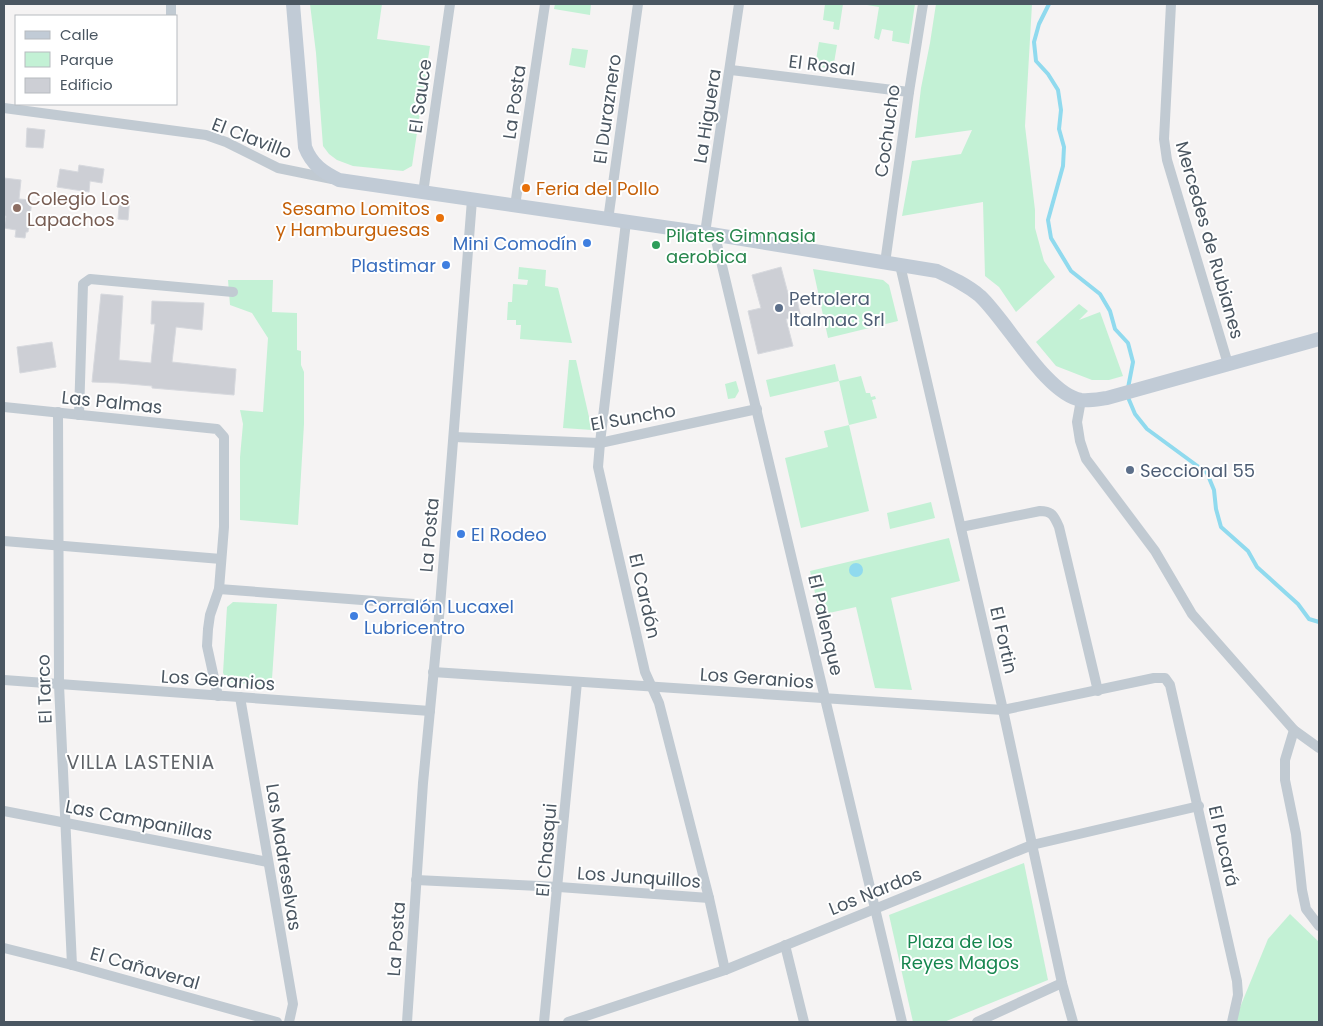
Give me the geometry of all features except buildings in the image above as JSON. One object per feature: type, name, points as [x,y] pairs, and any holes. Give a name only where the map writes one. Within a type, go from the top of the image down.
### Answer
[{"type":"main road","points":[[294,4],[305,147],[311,160],[318,168],[339,180],[710,234],[937,271],[960,282],[980,296],[1053,384],[1068,395],[1081,400],[1108,398],[1319,339]]},
{"type":"street","name":"El Sauce","points":[[423,193],[450,4]]},
{"type":"street","name":"La Posta","points":[[515,206],[545,4]]},
{"type":"street","name":"El Duraznero","points":[[608,220],[638,4]]},
{"type":"street","name":"La Higuera","points":[[710,234],[739,4]]},
{"type":"street","name":"Cochucho","points":[[885,263],[923,4]]},
{"type":"street","name":"Mercedes de Rubianes","points":[[1171,4],[1164,139],[1167,160],[1228,364]]},
{"type":"street","name":"El Rosal","points":[[731,70],[909,92]]},
{"type":"street","name":"El Clavillo","points":[[4,108],[206,135],[226,142],[278,168],[339,180]]},
{"type":"street","name":"La Posta","points":[[407,1022],[416,880],[454,437],[472,200]]},
{"type":"street","name":"El Cardón","points":[[626,222],[598,467],[645,672],[659,703],[709,898],[725,970]]},
{"type":"street","name":"El Palenque","points":[[710,234],[757,409],[902,1022]]},
{"type":"street","name":"El Fortin","points":[[900,265],[1003,710],[1062,983],[1073,1022]]},
{"type":"street","points":[[79,415],[83,284],[90,279],[233,292]]},
{"type":"street","points":[[1081,400],[1077,422],[1080,441],[1086,459],[1156,551],[1192,614],[1294,730],[1319,748]]},
{"type":"street","name":"Las Palmas","points":[[4,407],[217,429],[224,437],[224,527],[220,559]]},
{"type":"street","name":"El Suncho","points":[[454,437],[600,442],[757,409]]},
{"type":"street","name":"El Tarco","points":[[58,412],[59,685],[72,965]]},
{"type":"street","points":[[961,527],[1048,511],[1054,516],[1059,527],[1098,691]]},
{"type":"street","points":[[4,541],[220,559],[219,589],[210,615],[207,646],[218,696]]},
{"type":"street","points":[[219,589],[440,606]]},
{"type":"street","name":"Los Geranios","points":[[434,672],[1003,710],[1154,678],[1165,678]]},
{"type":"street","name":"El Pucará","points":[[1165,678],[1170,685],[1237,981],[1238,995],[1232,1022]]},
{"type":"street","name":"Los Geranios","points":[[4,680],[430,711]]},
{"type":"street","name":"El Chasqui","points":[[544,1022],[578,682]]},
{"type":"street","name":"Las Madreselvas","points":[[240,698],[293,1004],[289,1022]]},
{"type":"street","points":[[1294,730],[1285,760],[1285,780],[1296,834],[1306,909],[1319,926]]},
{"type":"street","name":"Los Nardos","points":[[568,1022],[725,970],[1032,845],[1198,806]]},
{"type":"street","name":"Las Campanillas","points":[[4,811],[268,862]]},
{"type":"street","name":"Los Junquillos","points":[[416,880],[559,887],[709,898]]},
{"type":"street","points":[[785,945],[804,1022]]},
{"type":"street","name":"El Cañaveral","points":[[4,948],[277,1022]]},
{"type":"street","points":[[978,1022],[1062,983]]},
{"type":"green space","points":[[310,4],[382,4],[377,39],[430,46],[412,166],[403,171],[353,166],[337,160],[323,146],[316,53]]},
{"type":"green space","points":[[555,4],[591,4],[590,15],[554,9]]},
{"type":"green space","points":[[825,4],[843,4],[839,30],[833,29],[834,22],[823,20]]},
{"type":"green space","points":[[861,4],[915,4],[909,44],[892,41],[893,31],[882,29],[879,40],[874,38],[879,7]]},
{"type":"green space","points":[[936,4],[1032,4],[1025,126],[1035,210],[1035,228],[1044,261],[1055,277],[1016,312],[999,287],[985,276],[983,202],[902,216],[912,161],[961,154],[972,130],[915,138],[921,88]]},
{"type":"green space","points":[[819,42],[837,45],[833,69],[815,66]]},
{"type":"green space","points":[[572,48],[588,50],[585,68],[569,65]]},
{"type":"green space","points":[[519,267],[546,270],[545,286],[558,288],[572,343],[520,339],[521,325],[516,325],[516,320],[507,320],[508,302],[512,302],[513,284],[527,285],[528,280],[518,279]]},
{"type":"green space","points":[[813,269],[883,280],[889,285],[898,321],[828,338]]},
{"type":"green space","points":[[228,280],[273,280],[272,312],[297,313],[297,350],[301,351],[301,365],[304,372],[304,424],[298,525],[240,520],[240,457],[243,424],[240,410],[263,412],[268,338],[252,313],[230,305]]},
{"type":"green space","points":[[1079,304],[1088,311],[1079,320],[1100,312],[1123,376],[1109,380],[1092,380],[1056,366],[1036,342]]},
{"type":"green space","points":[[569,360],[576,360],[592,430],[563,428]]},
{"type":"green space","points":[[835,364],[839,381],[770,397],[766,380]]},
{"type":"green space","points":[[861,376],[866,393],[870,393],[871,397],[875,396],[876,399],[872,400],[877,418],[849,425],[839,381]]},
{"type":"green space","points":[[736,381],[739,391],[735,398],[728,399],[725,384]]},
{"type":"green space","points":[[849,425],[869,511],[801,528],[785,458],[828,447],[824,431]]},
{"type":"green space","points":[[931,502],[935,518],[890,529],[887,513]]},
{"type":"green space","points":[[949,538],[960,581],[891,598],[912,690],[875,688],[856,607],[820,615],[810,571]]},
{"type":"green space","points":[[233,602],[277,604],[272,679],[268,686],[229,682],[223,673],[227,607]]},
{"type":"green space","name":"Plaza de los Reyes Magos","points":[[1024,863],[1048,980],[944,1022],[913,1022],[889,915]]},
{"type":"green space","points":[[1290,914],[1319,942],[1319,1022],[1234,1022],[1268,939]]},
{"type":"water","points":[[853,563],[859,563],[863,570],[859,577],[853,577],[849,573],[849,567]]},
{"type":"waterway","points":[[1049,4],[1039,24],[1034,42],[1036,61],[1048,74],[1058,90],[1061,110],[1059,129],[1064,147],[1063,166],[1048,220],[1051,238],[1071,271],[1100,294],[1110,311],[1115,329],[1128,343],[1133,362],[1128,388]]},
{"type":"waterway","points":[[1127,395],[1135,414],[1147,429],[1207,473],[1214,490],[1216,509],[1221,527],[1248,551],[1257,567],[1298,604],[1309,619],[1319,622]]},
{"type":"place","name":"Feria del Pollo","points":[[526,188]]},
{"type":"place","name":"Colegio Los Lapachos","points":[[17,208]]},
{"type":"place","name":"Sesamo Lomitos y Hamburguesas","points":[[440,218]]},
{"type":"place","name":"Mini Comodín","points":[[587,243]]},
{"type":"place","name":"Pilates Gimnasia aerobica","points":[[656,245]]},
{"type":"place","name":"Plastimar","points":[[446,265]]},
{"type":"place","name":"Petrolera Italmac Srl","points":[[779,308]]},
{"type":"place","name":"Seccional 55","points":[[1130,470]]},
{"type":"place","name":"El Rodeo","points":[[461,534]]},
{"type":"place","name":"Corralón Lucaxel Lubricentro","points":[[354,616]]},
{"type":"district","name":"VILLA LASTENIA","points":[[141,762]]}]
